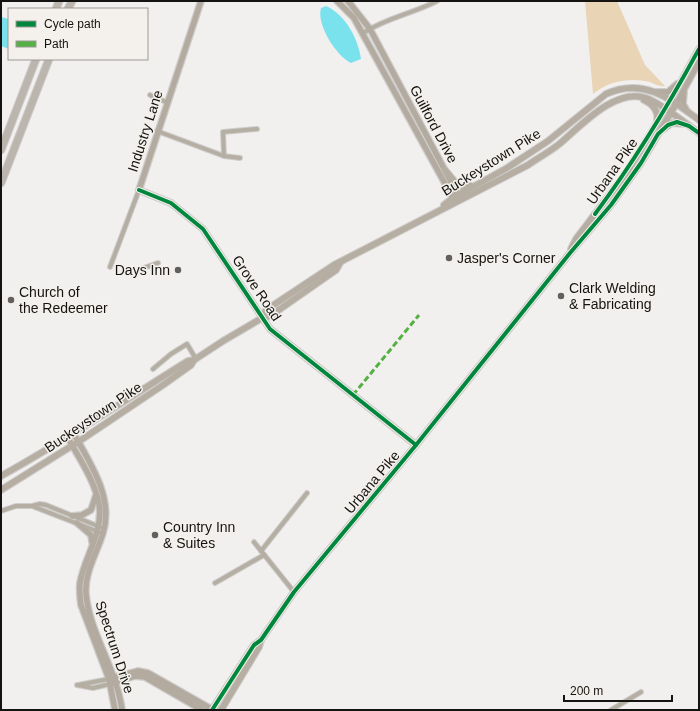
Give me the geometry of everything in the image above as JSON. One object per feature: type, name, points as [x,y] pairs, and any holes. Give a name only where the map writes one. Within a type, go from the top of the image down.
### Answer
[{"type":"highway","points":[[1,150],[36,60]]},
{"type":"highway","points":[[1,183],[49,60]]},
{"type":"main road","name":"Industry Lane","points":[[139,190],[166,102],[200,1]]},
{"type":"main road","name":"Guilford Drive","points":[[337,1],[350,12],[363,33],[457,198]]},
{"type":"main road","name":"Guilford Drive","points":[[348,1],[370,29],[445,170],[457,198]]},
{"type":"main road","points":[[673,102],[683,78],[699,49]]},
{"type":"main road","points":[[673,102],[684,88],[699,62]]},
{"type":"main road","points":[[655,92],[665,93],[671,90],[683,78]]},
{"type":"main road","name":"Buckeystown Pike","points":[[1,476],[68,438],[121,402],[188,361],[195,359],[262,318],[270,316],[336,270],[340,263],[439,210],[507,168],[548,141],[606,94],[626,87],[638,87],[655,92],[673,102],[699,120]]},
{"type":"main road","points":[[684,88],[683,104],[688,112]]},
{"type":"main road","points":[[627,97],[637,98],[649,102],[658,114],[656,125]]},
{"type":"main road","name":"Buckeystown Pike","points":[[457,198],[528,165],[556,146],[604,107],[627,97],[645,97],[654,100],[668,112],[699,133]]},
{"type":"main road","name":"Urbana Pike","points":[[221,710],[259,647],[261,640],[294,592],[416,446],[570,253],[611,205],[658,134],[673,102]]},
{"type":"main road","name":"Urbana Pike","points":[[570,253],[576,239],[627,172],[656,125],[668,112]]},
{"type":"main road","points":[[658,134],[672,123],[680,122],[689,126]]},
{"type":"main road","points":[[445,170],[459,187],[467,187],[484,181]]},
{"type":"main road","name":"Grove Road","points":[[139,190],[171,203],[203,229],[270,329],[288,345],[416,446]]},
{"type":"main road","name":"Buckeystown Pike","points":[[1,490],[72,446],[163,385],[191,365],[195,359]]},
{"type":"main road","name":"Spectrum Drive","points":[[74,434],[101,486],[104,497],[103,532],[90,569],[86,593],[95,627],[122,710]]},
{"type":"main road","name":"Spectrum Drive","points":[[68,438],[96,493],[100,505],[97,529],[81,577],[80,592],[81,605],[112,681],[115,710]]},
{"type":"main road","points":[[72,516],[82,515],[91,510],[96,499],[96,493]]},
{"type":"main road","points":[[77,523],[91,535],[92,544]]},
{"type":"main road","name":"Urbana Pike","points":[[212,710],[254,645],[261,640]]},
{"type":"main road","points":[[112,681],[138,671],[148,673],[212,710]]},
{"type":"main road","points":[[112,681],[135,676],[145,677],[202,710]]},
{"type":"street","points":[[363,33],[390,18],[424,8],[437,1]]},
{"type":"street","points":[[150,95],[166,102]]},
{"type":"street","points":[[224,156],[223,132],[257,129]]},
{"type":"street","points":[[157,131],[224,156],[240,158]]},
{"type":"street","name":"Industry Lane","points":[[110,267],[139,190]]},
{"type":"street","points":[[141,269],[158,263]]},
{"type":"street","points":[[153,369],[170,354],[187,344],[195,359]]},
{"type":"street","points":[[261,551],[307,493]]},
{"type":"street","points":[[1,511],[16,506],[46,505],[103,532]]},
{"type":"street","points":[[32,506],[97,529]]},
{"type":"street","points":[[254,542],[294,592]]},
{"type":"street","points":[[215,583],[264,555]]},
{"type":"street","points":[[112,681],[93,688],[77,685],[112,681]]},
{"type":"street","points":[[611,710],[641,692]]},
{"type":"shaded area","points":[[585,1],[617,1],[645,65],[665,86],[659,86],[650,82],[627,80],[612,83],[593,94]]},
{"type":"water","points":[[326,6],[339,15],[350,28],[357,44],[361,59],[351,63],[339,54],[328,39],[321,22],[320,15],[321,8]]},
{"type":"water","points":[[1,17],[8,19],[8,49],[1,46]]},
{"type":"marked path","points":[[353,395],[419,315]]},
{"type":"cycle path","points":[[595,214],[650,133],[699,49]]},
{"type":"cycle path","points":[[212,710],[254,645],[261,640],[294,592],[416,445],[570,253],[611,205],[641,163],[658,134],[668,125],[677,122],[689,126],[699,133]]},
{"type":"cycle path","points":[[139,190],[171,203],[203,229],[270,329],[416,445]]},
{"type":"place","name":"Jasper's Corner","points":[[449,258]]},
{"type":"place","name":"Days Inn","points":[[178,270]]},
{"type":"place","name":"Clark Welding & Fabricating","points":[[561,296]]},
{"type":"place","name":"Church of the Redeemer","points":[[11,300]]},
{"type":"place","name":"Country Inn & Suites","points":[[155,535]]}]
